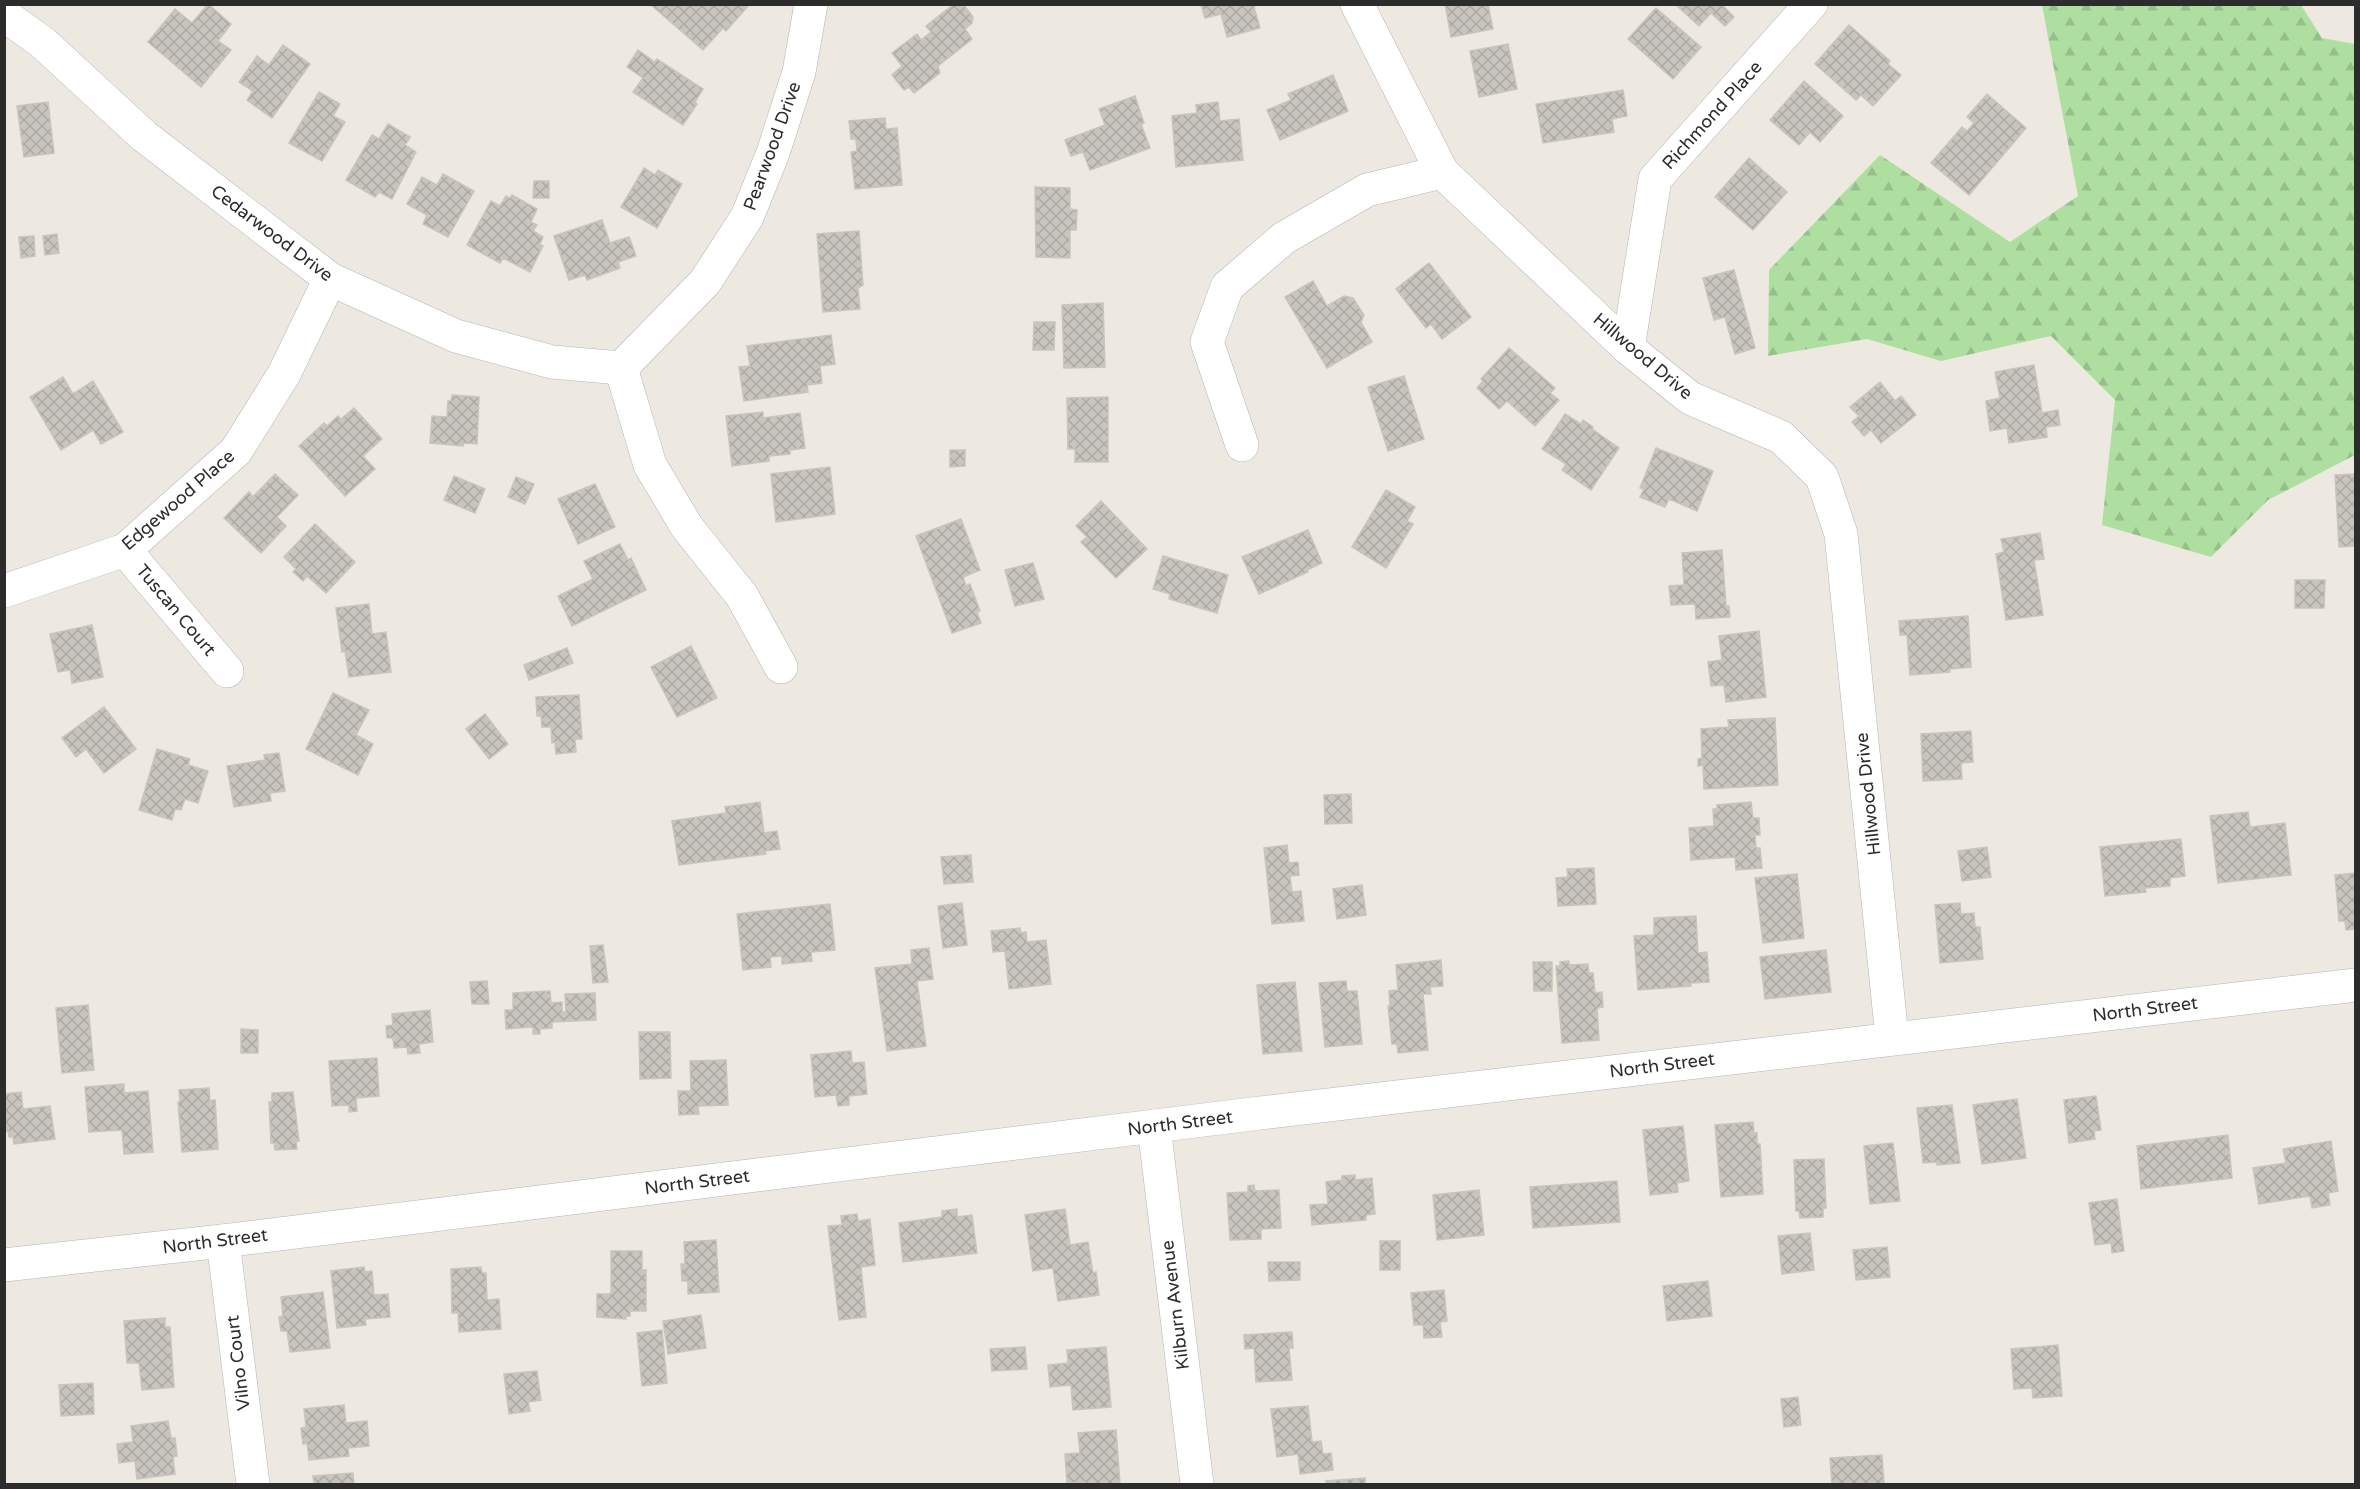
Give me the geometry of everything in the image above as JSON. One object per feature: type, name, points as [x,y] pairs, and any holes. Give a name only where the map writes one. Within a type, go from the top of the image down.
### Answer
[{"type":"street","name":"Pearwood Drive","points":[[621,368],[705,282],[747,217],[773,153],[799,72],[811,4]]},
{"type":"street","name":"Hillwood Drive","points":[[1357,4],[1442,172],[1628,348],[1690,398],[1781,437],[1822,477],[1841,534],[1892,1038]]},
{"type":"street","name":"Richmond Place","points":[[1628,348],[1655,179],[1811,4]]},
{"type":"street","name":"Cedarwood Drive","points":[[4,15],[42,42],[144,136],[330,279],[456,336],[552,362],[621,368]]},
{"type":"street","points":[[1242,445],[1207,342],[1227,287],[1284,238],[1367,190],[1442,172]]},
{"type":"street","name":"Edgewood Place","points":[[4,591],[125,550],[236,451],[284,374],[330,279]]},
{"type":"street","points":[[621,368],[650,465],[687,528],[742,596],[781,667]]},
{"type":"street","name":"Tuscan Court","points":[[125,550],[227,670]]},
{"type":"street","name":"North Street","points":[[4,1265],[223,1241],[1892,1038],[2355,985]]},
{"type":"street","name":"Kilburn Avenue","points":[[1154,1126],[1197,1485]]},
{"type":"street","name":"Vilno Court","points":[[223,1241],[253,1485]]},
{"type":"green space","points":[[2042,5],[2301,5],[2322,38],[2355,44],[2355,455],[2268,500],[2211,557],[2102,525],[2115,400],[2051,336],[1941,361],[1867,339],[1768,356],[1769,270],[1880,155],[2010,242],[2078,196]]},
{"type":"building","points":[[208,4],[231,24],[218,41],[231,50],[201,87],[148,42],[175,9],[192,23]]},
{"type":"building","points":[[650,4],[749,5],[726,31],[723,28],[703,50]]},
{"type":"building","points":[[954,4],[963,4],[973,17],[972,23],[965,29],[972,39],[938,66],[940,73],[914,93],[909,87],[904,90],[892,75],[902,66],[892,53],[917,34],[921,40],[931,32],[926,26]]},
{"type":"building","points":[[1201,4],[1257,4],[1254,7],[1260,28],[1227,37],[1221,14],[1205,18]]},
{"type":"building","points":[[1445,4],[1488,4],[1493,29],[1451,37]]},
{"type":"building","points":[[1675,4],[1721,4],[1734,17],[1725,26],[1711,13],[1699,26]]},
{"type":"building","points":[[1656,8],[1701,47],[1673,79],[1628,39]]},
{"type":"building","points":[[1849,25],[1890,61],[1888,64],[1901,75],[1873,106],[1861,95],[1856,100],[1815,64]]},
{"type":"building","points":[[1508,44],[1517,89],[1479,97],[1470,51]]},
{"type":"building","points":[[283,45],[310,64],[272,118],[247,100],[253,91],[239,82],[257,56],[269,65]]},
{"type":"building","points":[[638,50],[655,62],[657,59],[703,89],[695,102],[697,104],[683,125],[633,92],[643,78],[627,67]]},
{"type":"building","points":[[1333,75],[1348,111],[1280,140],[1267,110],[1291,100],[1288,94]]},
{"type":"building","points":[[1804,81],[1843,116],[1820,142],[1810,132],[1799,145],[1770,120]]},
{"type":"building","points":[[1623,90],[1627,116],[1612,119],[1614,132],[1543,143],[1536,104]]},
{"type":"building","points":[[319,92],[340,104],[333,116],[345,122],[322,161],[289,143]]},
{"type":"building","points":[[1987,94],[2026,128],[1969,195],[1931,163],[1962,127],[1967,131],[1974,123],[1967,117]]},
{"type":"building","points":[[1135,96],[1144,123],[1141,124],[1150,148],[1090,170],[1083,152],[1071,156],[1065,140],[1105,125],[1099,109]]},
{"type":"building","points":[[48,102],[54,153],[24,157],[17,106]]},
{"type":"building","points":[[1218,102],[1220,121],[1239,119],[1243,160],[1176,167],[1172,116],[1197,113],[1196,105]]},
{"type":"building","points":[[885,118],[886,129],[897,128],[902,185],[855,189],[851,152],[857,151],[856,139],[851,139],[849,121]]},
{"type":"building","points":[[388,124],[410,137],[405,145],[416,152],[392,199],[379,192],[375,197],[346,180],[372,135],[379,139]]},
{"type":"building","points":[[1749,158],[1787,192],[1753,230],[1715,197]]},
{"type":"building","points":[[644,168],[655,175],[658,170],[682,184],[657,228],[621,207]]},
{"type":"building","points":[[443,174],[474,191],[448,237],[423,224],[427,215],[407,204],[422,177],[437,185]]},
{"type":"building","points":[[534,181],[549,181],[549,198],[533,198]]},
{"type":"building","points":[[1035,187],[1070,188],[1070,209],[1077,210],[1076,230],[1070,230],[1070,258],[1036,257]]},
{"type":"building","points":[[512,195],[537,209],[531,222],[537,225],[533,231],[543,237],[540,244],[543,246],[530,272],[503,258],[500,263],[467,245],[491,201],[500,206],[506,196],[510,198]]},
{"type":"building","points":[[602,220],[610,243],[629,237],[636,256],[618,262],[620,268],[587,280],[585,275],[569,280],[554,236]]},
{"type":"building","points":[[859,231],[863,285],[858,288],[860,309],[823,312],[817,234]]},
{"type":"building","points":[[57,234],[59,253],[45,255],[43,236]]},
{"type":"building","points":[[34,236],[35,256],[21,258],[19,237]]},
{"type":"building","points":[[1429,263],[1471,317],[1442,339],[1431,324],[1426,328],[1396,289]]},
{"type":"building","points":[[1734,270],[1755,348],[1735,354],[1725,317],[1714,320],[1703,278]]},
{"type":"building","points":[[1313,281],[1327,306],[1344,296],[1353,298],[1364,315],[1361,322],[1372,342],[1327,368],[1285,297]]},
{"type":"building","points":[[1103,303],[1105,367],[1064,368],[1062,305]]},
{"type":"building","points":[[1034,322],[1055,322],[1054,350],[1033,350]]},
{"type":"building","points":[[831,335],[835,364],[820,366],[822,383],[807,385],[808,392],[744,401],[739,367],[750,366],[747,346]]},
{"type":"building","points":[[1509,348],[1555,388],[1550,393],[1559,400],[1535,426],[1507,401],[1499,409],[1477,388],[1483,381],[1481,379]]},
{"type":"building","points":[[2034,365],[2042,413],[2058,410],[2060,425],[2046,427],[2047,437],[2009,443],[2007,428],[1990,431],[1986,401],[2000,398],[1995,372]]},
{"type":"building","points":[[1404,376],[1424,439],[1388,451],[1368,387]]},
{"type":"building","points":[[63,377],[73,394],[93,381],[123,432],[101,444],[93,430],[61,450],[30,397]]},
{"type":"building","points":[[1880,382],[1895,401],[1901,396],[1916,415],[1881,443],[1871,430],[1864,436],[1852,422],[1859,416],[1850,407]]},
{"type":"building","points":[[452,395],[479,397],[477,444],[464,443],[463,446],[430,443],[432,416],[447,417],[448,401],[451,401]]},
{"type":"building","points":[[1108,397],[1108,462],[1075,462],[1075,449],[1068,449],[1067,398]]},
{"type":"building","points":[[354,408],[382,439],[363,456],[375,469],[345,496],[299,446],[324,423],[327,426],[338,416],[341,419]]},
{"type":"building","points":[[763,412],[763,418],[800,413],[805,448],[790,450],[790,454],[769,456],[769,461],[732,466],[726,416]]},
{"type":"building","points":[[1565,414],[1581,424],[1583,420],[1619,448],[1591,490],[1562,470],[1566,464],[1542,449]]},
{"type":"building","points":[[1656,448],[1713,471],[1697,511],[1669,499],[1665,507],[1640,497],[1644,489],[1640,488]]},
{"type":"building","points":[[950,450],[965,450],[965,466],[950,467]]},
{"type":"building","points":[[830,467],[835,514],[776,522],[771,474]]},
{"type":"building","points":[[275,474],[298,495],[277,517],[286,526],[261,553],[224,518],[249,492],[253,497]]},
{"type":"building","points":[[2356,474],[2356,546],[2339,547],[2335,475]]},
{"type":"building","points":[[454,476],[485,489],[475,513],[444,500]]},
{"type":"building","points":[[516,477],[534,484],[525,504],[508,497]]},
{"type":"building","points":[[595,484],[615,527],[578,544],[558,499]]},
{"type":"building","points":[[1386,490],[1415,507],[1407,521],[1413,524],[1386,568],[1352,547]]},
{"type":"building","points":[[1101,501],[1147,549],[1116,578],[1081,542],[1087,537],[1076,526]]},
{"type":"building","points":[[961,519],[980,570],[963,577],[966,586],[970,584],[980,611],[977,612],[981,623],[952,633],[916,536]]},
{"type":"building","points":[[315,524],[355,562],[326,593],[307,576],[303,581],[293,572],[296,569],[284,557]]},
{"type":"building","points":[[1308,530],[1322,563],[1307,570],[1308,572],[1259,594],[1242,557]]},
{"type":"building","points":[[2040,533],[2044,559],[2034,560],[2043,615],[2006,620],[1996,554],[2004,552],[2001,539]]},
{"type":"building","points":[[620,544],[628,560],[631,558],[646,590],[572,626],[558,596],[593,579],[584,561]]},
{"type":"building","points":[[1722,550],[1726,606],[1729,606],[1730,617],[1696,619],[1695,604],[1671,605],[1669,586],[1684,585],[1682,553]]},
{"type":"building","points":[[1163,556],[1228,575],[1217,613],[1169,599],[1170,594],[1153,589]]},
{"type":"building","points":[[1033,563],[1044,599],[1015,606],[1005,570]]},
{"type":"building","points":[[2295,580],[2325,580],[2324,608],[2295,608]]},
{"type":"building","points":[[369,604],[372,634],[386,632],[391,672],[349,677],[345,651],[342,652],[336,608]]},
{"type":"building","points":[[1968,616],[1971,667],[1950,669],[1950,672],[1910,675],[1907,635],[1900,635],[1899,621]]},
{"type":"building","points":[[92,625],[103,677],[72,683],[70,670],[58,672],[50,634]]},
{"type":"building","points":[[1759,631],[1766,697],[1726,702],[1724,685],[1711,686],[1708,662],[1722,660],[1719,636]]},
{"type":"building","points":[[691,646],[717,698],[677,717],[651,667]]},
{"type":"building","points":[[567,648],[573,663],[529,680],[524,665]]},
{"type":"building","points":[[333,693],[369,710],[356,735],[373,744],[358,775],[306,749]]},
{"type":"building","points":[[579,695],[582,739],[575,739],[576,752],[556,754],[555,742],[552,743],[551,727],[542,727],[541,716],[537,716],[536,697]]},
{"type":"building","points":[[104,707],[136,749],[104,773],[86,749],[76,757],[62,738]]},
{"type":"building","points":[[485,714],[508,744],[489,759],[466,729]]},
{"type":"building","points":[[1775,718],[1778,785],[1704,789],[1703,765],[1698,766],[1698,759],[1702,758],[1701,729],[1729,727],[1728,720]]},
{"type":"building","points":[[1971,731],[1973,762],[1961,763],[1962,779],[1923,781],[1921,734]]},
{"type":"building","points":[[157,749],[190,759],[188,765],[208,771],[198,803],[185,799],[181,810],[175,809],[172,820],[139,810]]},
{"type":"building","points":[[279,753],[285,791],[270,793],[271,801],[234,807],[227,766],[265,760],[264,755]]},
{"type":"building","points":[[1351,794],[1352,823],[1325,824],[1324,795]]},
{"type":"building","points":[[760,802],[764,833],[777,831],[780,849],[765,851],[766,854],[679,865],[672,821],[726,813],[725,807]]},
{"type":"building","points":[[1751,802],[1753,818],[1759,818],[1760,835],[1755,835],[1756,848],[1760,848],[1762,868],[1736,870],[1735,857],[1691,860],[1689,828],[1714,826],[1713,809],[1717,809],[1717,805]]},
{"type":"building","points":[[2248,812],[2250,827],[2285,823],[2291,875],[2218,883],[2210,816]]},
{"type":"building","points":[[2181,839],[2185,876],[2170,878],[2170,886],[2145,888],[2146,892],[2105,896],[2100,847]]},
{"type":"building","points":[[1287,845],[1289,863],[1298,862],[1299,875],[1290,876],[1292,892],[1301,891],[1304,921],[1272,924],[1264,848]]},
{"type":"building","points":[[1987,847],[1991,877],[1962,881],[1958,851]]},
{"type":"building","points":[[971,855],[973,882],[944,884],[941,857]]},
{"type":"building","points":[[1594,868],[1596,904],[1558,906],[1556,878],[1568,877],[1567,869]]},
{"type":"building","points":[[2356,873],[2356,929],[2346,930],[2345,921],[2339,921],[2335,875]]},
{"type":"building","points":[[1797,874],[1804,938],[1763,943],[1755,878]]},
{"type":"building","points":[[1362,885],[1366,915],[1337,919],[1333,889]]},
{"type":"building","points":[[962,903],[967,945],[943,948],[938,906]]},
{"type":"building","points":[[1960,903],[1961,914],[1974,913],[1975,927],[1980,927],[1983,959],[1940,963],[1935,905]]},
{"type":"building","points":[[830,904],[835,950],[811,952],[812,961],[782,964],[782,956],[770,957],[771,967],[743,970],[737,914]]},
{"type":"building","points":[[1696,916],[1698,953],[1707,952],[1709,982],[1691,983],[1691,986],[1638,990],[1634,936],[1654,935],[1654,918]]},
{"type":"building","points":[[1020,928],[1021,933],[1026,932],[1027,942],[1046,940],[1051,984],[1009,989],[1005,951],[993,952],[991,931]]},
{"type":"building","points":[[603,945],[608,982],[593,983],[590,946]]},
{"type":"building","points":[[929,948],[933,979],[917,981],[926,1046],[887,1051],[875,968],[912,964],[911,950]]},
{"type":"building","points":[[1826,950],[1831,992],[1765,999],[1760,957]]},
{"type":"building","points":[[1441,960],[1443,986],[1430,987],[1431,994],[1423,994],[1428,1050],[1398,1053],[1397,1044],[1392,1044],[1388,1006],[1390,1006],[1389,991],[1398,990],[1396,965]]},
{"type":"building","points":[[1569,961],[1569,965],[1588,964],[1589,973],[1593,973],[1595,993],[1602,992],[1603,1007],[1597,1008],[1599,1040],[1562,1043],[1556,966],[1560,966],[1560,962]]},
{"type":"building","points":[[1533,962],[1552,962],[1552,991],[1534,991]]},
{"type":"building","points":[[487,981],[489,1004],[472,1004],[470,982]]},
{"type":"building","points":[[1346,981],[1347,991],[1357,991],[1362,1044],[1325,1047],[1319,983]]},
{"type":"building","points":[[1295,982],[1302,1051],[1263,1054],[1257,985]]},
{"type":"building","points":[[550,991],[551,1003],[562,1002],[562,1012],[566,1012],[565,994],[595,993],[596,1020],[552,1022],[552,1028],[540,1029],[540,1034],[533,1034],[533,1027],[506,1029],[505,1010],[513,1010],[513,993]]},
{"type":"building","points":[[88,1005],[94,1070],[62,1073],[56,1008]]},
{"type":"building","points":[[430,1010],[433,1042],[419,1044],[420,1053],[408,1054],[407,1047],[394,1048],[393,1038],[387,1038],[386,1026],[393,1025],[392,1014]]},
{"type":"building","points":[[241,1029],[258,1030],[258,1053],[241,1053]]},
{"type":"building","points":[[639,1032],[670,1032],[671,1078],[640,1079]]},
{"type":"building","points":[[851,1051],[852,1063],[864,1062],[867,1094],[849,1096],[849,1105],[838,1106],[836,1095],[815,1097],[811,1055]]},
{"type":"building","points":[[377,1058],[379,1096],[356,1098],[357,1111],[349,1112],[349,1105],[332,1106],[329,1061]]},
{"type":"building","points":[[726,1060],[728,1105],[698,1106],[699,1114],[679,1115],[678,1091],[691,1091],[690,1061]]},
{"type":"building","points":[[124,1084],[124,1093],[148,1091],[153,1152],[124,1154],[122,1130],[89,1132],[85,1087]]},
{"type":"building","points":[[209,1088],[210,1101],[215,1100],[218,1149],[182,1152],[179,1090]]},
{"type":"building","points":[[21,1092],[23,1109],[50,1106],[55,1139],[14,1144],[13,1137],[9,1137],[8,1131],[4,1132],[4,1094]]},
{"type":"building","points":[[293,1092],[299,1141],[296,1141],[297,1149],[275,1150],[274,1143],[271,1143],[269,1102],[272,1102],[272,1093]]},
{"type":"building","points":[[2096,1096],[2101,1130],[2094,1131],[2095,1139],[2069,1143],[2064,1100]]},
{"type":"building","points":[[2017,1099],[2026,1158],[1982,1164],[1973,1105]]},
{"type":"building","points":[[1952,1105],[1960,1163],[1937,1165],[1937,1162],[1923,1163],[1917,1108]]},
{"type":"building","points":[[1753,1122],[1754,1133],[1757,1133],[1757,1144],[1760,1144],[1763,1194],[1721,1197],[1715,1125]]},
{"type":"building","points":[[1683,1126],[1689,1181],[1677,1183],[1678,1192],[1650,1195],[1643,1130]]},
{"type":"building","points":[[2228,1135],[2232,1178],[2141,1189],[2137,1146]]},
{"type":"building","points":[[2331,1141],[2338,1191],[2328,1193],[2330,1205],[2312,1208],[2310,1196],[2259,1204],[2253,1168],[2286,1163],[2283,1149]]},
{"type":"building","points":[[1893,1143],[1900,1201],[1870,1204],[1864,1146]]},
{"type":"building","points":[[1824,1159],[1826,1208],[1823,1208],[1823,1217],[1800,1218],[1799,1211],[1796,1211],[1794,1160]]},
{"type":"building","points":[[1355,1175],[1355,1180],[1372,1178],[1375,1214],[1366,1215],[1366,1220],[1312,1225],[1310,1205],[1328,1204],[1326,1182],[1342,1180],[1342,1176]]},
{"type":"building","points":[[1617,1181],[1620,1222],[1533,1228],[1530,1187]]},
{"type":"building","points":[[1254,1185],[1255,1191],[1279,1190],[1281,1228],[1261,1229],[1261,1239],[1230,1240],[1227,1193],[1248,1192],[1248,1186]]},
{"type":"building","points":[[1479,1190],[1484,1235],[1437,1240],[1433,1195]]},
{"type":"building","points":[[2117,1199],[2124,1251],[2112,1253],[2111,1243],[2095,1245],[2089,1203]]},
{"type":"building","points":[[957,1209],[957,1217],[972,1215],[977,1253],[903,1262],[899,1223],[942,1217],[942,1211]]},
{"type":"building","points":[[1065,1209],[1070,1245],[1088,1242],[1099,1295],[1058,1301],[1053,1268],[1033,1271],[1025,1215]]},
{"type":"building","points":[[857,1214],[858,1221],[870,1219],[875,1265],[861,1267],[866,1317],[839,1320],[828,1226],[842,1225],[841,1216]]},
{"type":"building","points":[[1810,1233],[1814,1270],[1782,1274],[1778,1236]]},
{"type":"building","points":[[716,1240],[719,1292],[688,1294],[688,1281],[682,1281],[681,1264],[685,1264],[684,1242]]},
{"type":"building","points":[[1380,1241],[1400,1241],[1400,1270],[1380,1270]]},
{"type":"building","points":[[1887,1247],[1890,1277],[1856,1280],[1853,1250]]},
{"type":"building","points":[[611,1251],[642,1251],[642,1270],[646,1270],[646,1311],[630,1311],[630,1316],[626,1316],[626,1319],[597,1317],[597,1294],[611,1294]]},
{"type":"building","points":[[1268,1262],[1300,1262],[1300,1280],[1269,1281]]},
{"type":"building","points":[[364,1267],[365,1272],[372,1271],[374,1295],[388,1294],[390,1317],[365,1319],[366,1325],[337,1328],[331,1271]]},
{"type":"building","points":[[481,1267],[482,1273],[486,1273],[487,1300],[499,1299],[501,1329],[459,1332],[458,1313],[452,1313],[451,1269]]},
{"type":"building","points":[[1708,1281],[1712,1316],[1667,1321],[1663,1286]]},
{"type":"building","points":[[1444,1290],[1447,1321],[1440,1322],[1442,1337],[1424,1338],[1423,1325],[1414,1325],[1411,1293]]},
{"type":"building","points":[[323,1292],[330,1348],[290,1352],[287,1331],[281,1331],[279,1317],[283,1316],[281,1297]]},
{"type":"building","points":[[701,1315],[706,1348],[668,1354],[663,1321]]},
{"type":"building","points":[[165,1318],[165,1327],[170,1327],[174,1387],[142,1390],[139,1363],[127,1363],[124,1321]]},
{"type":"building","points":[[662,1330],[667,1383],[642,1386],[637,1333]]},
{"type":"building","points":[[1292,1332],[1293,1348],[1289,1348],[1292,1380],[1256,1382],[1254,1348],[1245,1349],[1244,1335]]},
{"type":"building","points":[[2058,1345],[2062,1396],[2033,1398],[2032,1388],[2014,1389],[2011,1349]]},
{"type":"building","points":[[1025,1347],[1027,1369],[992,1371],[990,1349]]},
{"type":"building","points":[[1106,1347],[1111,1407],[1073,1410],[1071,1385],[1050,1387],[1048,1365],[1068,1363],[1067,1350]]},
{"type":"building","points":[[537,1371],[541,1400],[528,1402],[530,1411],[509,1414],[504,1374]]},
{"type":"building","points":[[93,1383],[94,1414],[61,1416],[59,1385]]},
{"type":"building","points":[[1798,1397],[1801,1425],[1784,1427],[1781,1399]]},
{"type":"building","points":[[344,1405],[346,1423],[367,1421],[369,1446],[348,1448],[349,1456],[309,1460],[307,1443],[303,1444],[301,1428],[306,1427],[304,1409]]},
{"type":"building","points":[[1308,1406],[1312,1442],[1321,1441],[1323,1454],[1331,1453],[1333,1470],[1300,1474],[1298,1454],[1277,1457],[1271,1409]]},
{"type":"building","points":[[168,1421],[171,1438],[175,1438],[177,1456],[173,1457],[175,1474],[137,1479],[135,1461],[119,1463],[117,1444],[133,1442],[131,1426]]},
{"type":"building","points":[[1116,1430],[1120,1484],[1067,1483],[1065,1454],[1080,1453],[1078,1433]]},
{"type":"building","points":[[1882,1455],[1884,1484],[1832,1484],[1830,1458]]},
{"type":"building","points":[[353,1473],[354,1484],[314,1484],[313,1476]]},
{"type":"building","points":[[1365,1478],[1365,1484],[1327,1484],[1326,1481]]}]
